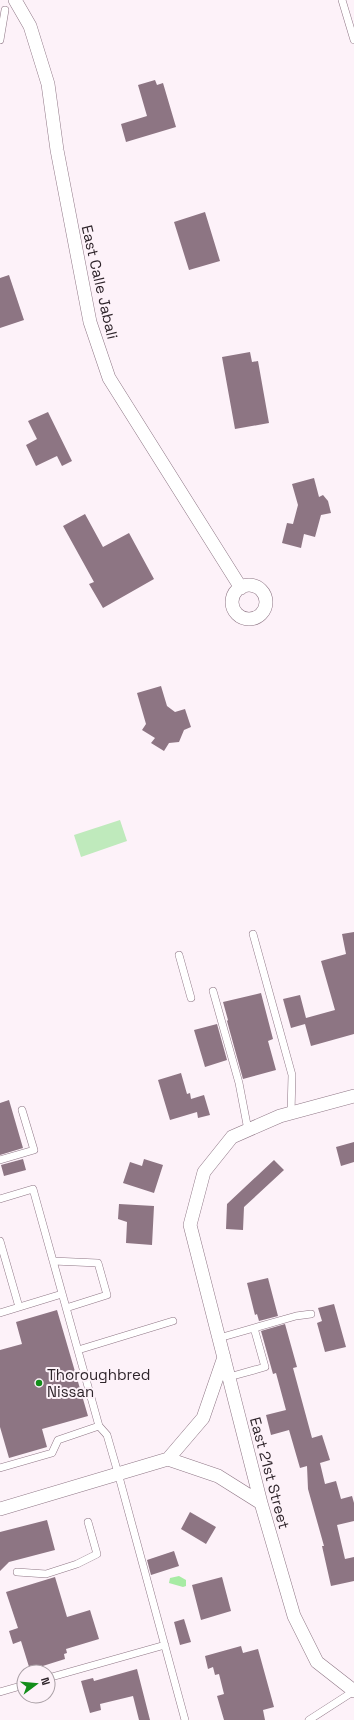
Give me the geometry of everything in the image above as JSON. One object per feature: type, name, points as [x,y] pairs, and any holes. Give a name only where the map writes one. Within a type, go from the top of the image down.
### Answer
[{"type":"street","name":"East Calle Jabali","points":[[15,0],[30,26],[48,84],[57,150],[89,317],[109,378],[241,588]]},
{"type":"street","name":"East 21st Street","points":[[354,1096],[280,1116],[232,1137],[204,1172],[190,1226],[261,1503],[294,1616],[317,1662],[354,1691]]},
{"type":"street","points":[[1,1506],[168,1458],[203,1418],[224,1357]]},
{"type":"street","points":[[168,1458],[218,1476],[261,1503]]},
{"type":"lane","points":[[342,0],[354,40]]},
{"type":"lane","points":[[0,40],[5,10]]},
{"type":"lane","points":[[253,934],[292,1075],[291,1113]]},
{"type":"lane","points":[[179,955],[191,998]]},
{"type":"lane","points":[[213,991],[239,1083],[248,1130]]},
{"type":"lane","points":[[0,1160],[34,1150],[22,1110]]},
{"type":"lane","points":[[0,1199],[33,1190],[99,1426],[107,1435],[118,1473],[185,1720]]},
{"type":"lane","points":[[0,1241],[19,1308]]},
{"type":"lane","points":[[53,1261],[98,1263],[107,1295],[66,1308]]},
{"type":"lane","points":[[0,1313],[62,1294]]},
{"type":"lane","points":[[219,1338],[296,1316],[311,1314]]},
{"type":"lane","points":[[78,1350],[173,1321]]},
{"type":"lane","points":[[229,1377],[265,1367],[254,1328]]},
{"type":"lane","points":[[0,1468],[52,1453],[58,1440],[99,1426]]},
{"type":"lane","points":[[17,1572],[46,1574],[77,1564],[97,1554],[88,1522]]},
{"type":"lane","points":[[56,1676],[165,1644]]},
{"type":"lane","points":[[0,1692],[16,1687]]},
{"type":"lane","points":[[309,1720],[354,1691]]},
{"type":"shaded area","points":[[120,820],[127,841],[81,857],[74,835]]},
{"type":"shaded area","points":[[179,1576],[186,1580],[186,1586],[183,1587],[169,1583],[170,1578]]},
{"type":"building","points":[[155,80],[157,85],[163,83],[176,127],[126,142],[121,124],[147,116],[138,85]]},
{"type":"building","points":[[205,212],[220,261],[189,270],[174,222]]},
{"type":"building","points":[[9,275],[24,320],[0,328],[0,278]]},
{"type":"building","points":[[250,352],[252,362],[258,361],[269,423],[235,429],[222,357]]},
{"type":"building","points":[[48,412],[72,461],[62,466],[57,456],[36,466],[26,445],[37,439],[28,421]]},
{"type":"building","points":[[314,478],[319,497],[323,495],[328,501],[331,513],[321,515],[315,537],[304,534],[301,548],[282,543],[287,523],[293,524],[298,505],[292,484]]},
{"type":"building","points":[[85,514],[103,547],[129,533],[154,579],[103,608],[89,584],[94,582],[63,526]]},
{"type":"building","points":[[161,686],[167,706],[175,712],[185,709],[191,727],[184,730],[179,742],[169,743],[164,751],[151,743],[155,738],[142,730],[146,724],[137,693]]},
{"type":"building","points":[[354,932],[354,1034],[311,1046],[305,1024],[291,1028],[283,999],[300,995],[306,1018],[335,1010],[321,961],[346,954],[342,934]]},
{"type":"building","points":[[261,993],[273,1039],[268,1041],[276,1070],[243,1079],[223,1002]]},
{"type":"building","points":[[217,1024],[227,1060],[205,1067],[194,1030]]},
{"type":"building","points":[[181,1073],[187,1094],[190,1093],[191,1099],[204,1095],[210,1115],[198,1118],[197,1112],[170,1120],[158,1080]]},
{"type":"building","points":[[9,1100],[23,1148],[0,1155],[0,1103]]},
{"type":"building","points":[[354,1142],[354,1162],[341,1166],[336,1147]]},
{"type":"building","points":[[23,1159],[26,1170],[4,1176],[1,1165]]},
{"type":"building","points":[[144,1159],[163,1165],[154,1193],[123,1183],[130,1162],[142,1166]]},
{"type":"building","points":[[274,1160],[284,1170],[244,1207],[243,1230],[226,1229],[227,1204]]},
{"type":"building","points":[[119,1204],[154,1206],[152,1245],[126,1243],[127,1222],[118,1219]]},
{"type":"building","points":[[268,1278],[278,1316],[259,1321],[257,1314],[255,1315],[247,1283]]},
{"type":"building","points":[[334,1304],[346,1347],[325,1352],[317,1323],[322,1321],[318,1308]]},
{"type":"building","name":"Thoroughbred Nissan","points":[[57,1310],[88,1416],[42,1429],[47,1447],[9,1458],[0,1427],[0,1350],[22,1344],[16,1322]]},
{"type":"building","points":[[285,1324],[297,1367],[293,1368],[312,1438],[322,1435],[330,1460],[320,1463],[325,1484],[336,1481],[341,1499],[352,1496],[354,1503],[354,1521],[337,1525],[345,1559],[354,1557],[354,1581],[331,1586],[322,1546],[324,1546],[308,1489],[307,1466],[300,1468],[289,1430],[271,1435],[266,1415],[286,1410],[276,1373],[273,1374],[261,1331]]},
{"type":"building","points":[[190,1512],[216,1527],[206,1544],[181,1529]]},
{"type":"building","points":[[47,1520],[55,1550],[9,1562],[0,1571],[0,1532]]},
{"type":"building","points":[[174,1551],[179,1566],[151,1575],[147,1560]]},
{"type":"building","points":[[55,1577],[67,1617],[90,1610],[99,1639],[66,1649],[67,1653],[64,1654],[65,1659],[49,1664],[28,1664],[21,1641],[13,1644],[9,1631],[18,1628],[6,1592]]},
{"type":"building","points":[[222,1577],[231,1611],[201,1620],[192,1585]]},
{"type":"building","points":[[184,1619],[191,1642],[180,1645],[174,1622]]},
{"type":"building","points":[[241,1646],[243,1653],[258,1649],[274,1707],[263,1710],[265,1720],[224,1720],[217,1696],[224,1694],[219,1674],[215,1675],[213,1667],[208,1669],[205,1656]]},
{"type":"building","points":[[137,1669],[150,1720],[139,1720],[133,1696],[100,1704],[101,1710],[90,1713],[81,1681],[93,1678],[94,1681]]},
{"type":"place","name":"Thoroughbred Nissan","points":[[39,1383]]}]
